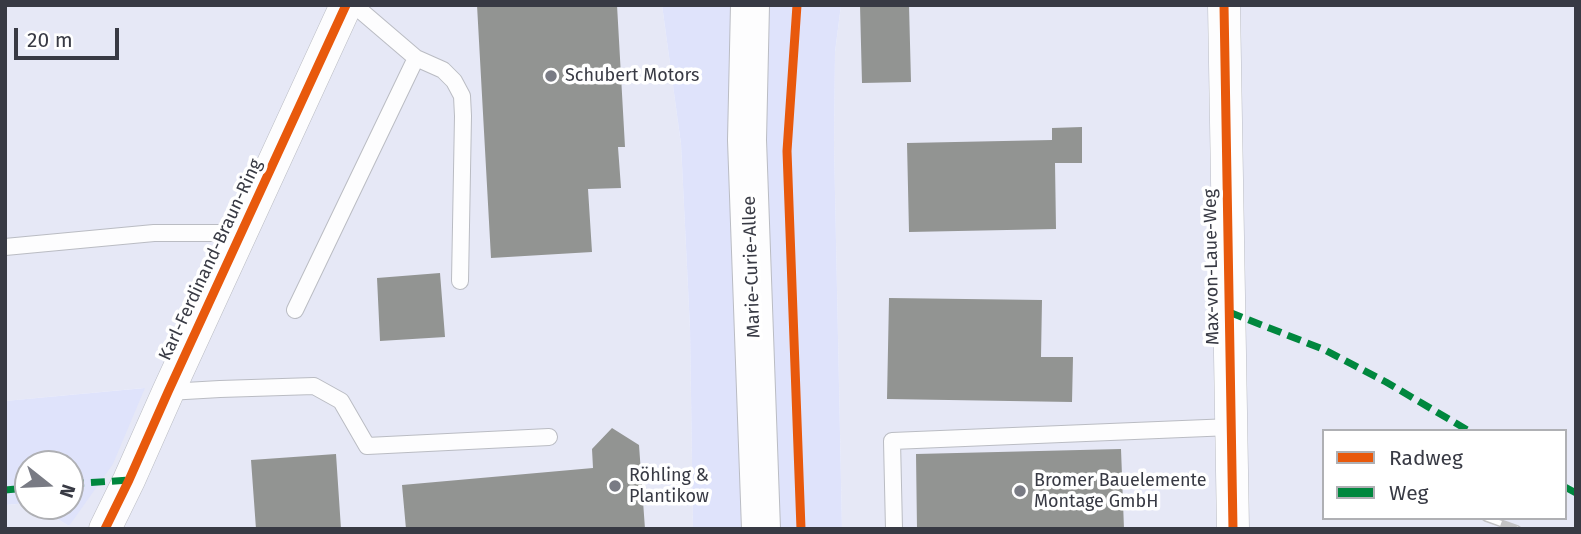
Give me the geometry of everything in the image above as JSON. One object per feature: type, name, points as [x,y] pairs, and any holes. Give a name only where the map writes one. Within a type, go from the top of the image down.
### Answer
[{"type":"main road","name":"Marie-Curie-Allee","points":[[750,5],[747,140],[761,529]]},
{"type":"street","name":"Karl-Ferdinand-Braun-Ring","points":[[105,529],[346,5]]},
{"type":"street","name":"Max-von-Laue-Weg","points":[[1224,5],[1233,529]]},
{"type":"street","name":"Karl-Ferdinand-Braun-Ring","points":[[129,480],[131,529]]},
{"type":"lane","points":[[354,5],[416,58],[443,70],[454,81],[462,96],[460,281]]},
{"type":"lane","points":[[295,310],[416,58]]},
{"type":"lane","points":[[5,247],[154,233],[241,233]]},
{"type":"lane","points":[[167,392],[314,386],[341,401],[367,446],[549,437]]},
{"type":"lane","points":[[894,529],[892,441],[1231,427]]},
{"type":"shaded area","points":[[5,5],[662,5],[681,144],[690,328],[693,529],[5,529],[5,505],[14,504],[14,520],[59,520],[69,526],[72,520],[84,520],[84,498],[144,388],[5,401]]},
{"type":"shaded area","points":[[662,5],[841,5],[835,52],[834,145],[842,529],[693,529],[690,328],[681,144]]},
{"type":"shaded area","points":[[841,5],[1576,5],[1576,529],[842,529],[834,145],[835,52]]},
{"type":"shaded area","points":[[145,388],[113,464],[84,505],[84,450],[14,450],[14,504],[5,505],[5,401]]},
{"type":"shaded area","points":[[59,520],[73,520],[69,526]]},
{"type":"building","name":"Schubert Motors","points":[[477,5],[617,5],[625,147],[618,147],[621,188],[588,189],[592,252],[491,258]]},
{"type":"building","points":[[860,5],[909,5],[911,82],[862,83]]},
{"type":"building","points":[[1082,127],[1082,163],[1055,163],[1056,229],[909,232],[907,143],[1052,140],[1052,128]]},
{"type":"building","points":[[440,273],[445,337],[380,341],[377,278]]},
{"type":"building","points":[[889,298],[1042,300],[1041,357],[1073,357],[1072,402],[887,399]]},
{"type":"building","points":[[612,428],[639,445],[645,529],[406,529],[402,485],[593,468],[592,449]]},
{"type":"building","name":"Bromer Bauelemente Montage GmbH","points":[[1121,449],[1124,529],[917,529],[916,454]]},
{"type":"building","points":[[336,454],[341,529],[256,529],[251,460]]},
{"type":"railway","points":[[1492,520],[1517,529]]},
{"type":"marked path","points":[[1229,312],[1325,350],[1466,429]]},
{"type":"marked path","points":[[84,483],[129,480]]},
{"type":"marked path","points":[[1567,488],[1576,493]]},
{"type":"marked path","points":[[5,490],[14,489]]},
{"type":"cycle path","points":[[105,529],[346,5]]},
{"type":"cycle path","points":[[797,5],[787,151],[801,529]]},
{"type":"cycle path","points":[[1224,5],[1233,529]]},
{"type":"place","name":"Schubert Motors","points":[[551,76]]},
{"type":"place","name":"Röhling & Plantikow","points":[[615,486]]},
{"type":"place","name":"Bromer Bauelemente Montage GmbH","points":[[1020,491]]}]
